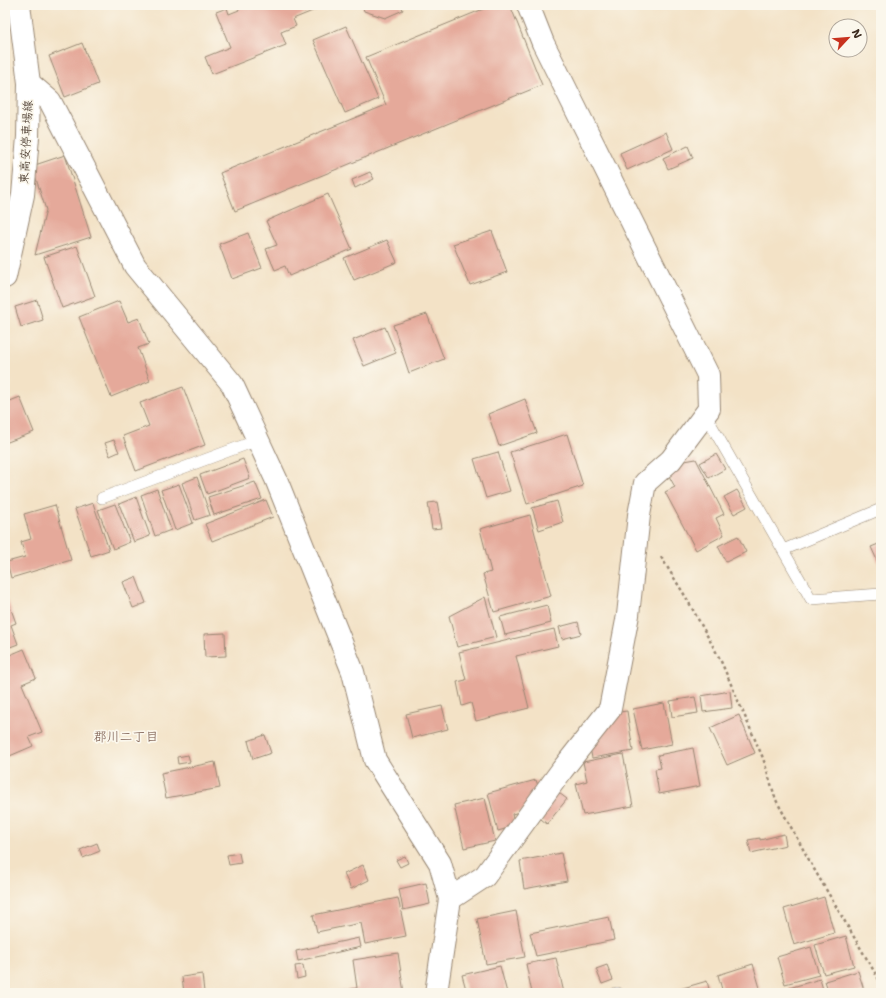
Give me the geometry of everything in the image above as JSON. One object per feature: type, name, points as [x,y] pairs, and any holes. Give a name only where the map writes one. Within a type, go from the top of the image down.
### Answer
[{"type":"street","name":"東高安停車場線","points":[[5,277],[23,196],[28,137],[29,83],[19,5]]},
{"type":"street","points":[[450,899],[484,876],[562,770],[610,709],[628,615],[639,516],[646,483],[671,460],[709,409],[708,375],[543,43],[528,5]]},
{"type":"street","points":[[29,83],[50,101],[135,266],[232,384],[276,479],[353,672],[375,760],[440,864],[450,899],[436,993]]},
{"type":"lane","points":[[705,414],[811,599],[881,594]]},
{"type":"lane","points":[[102,498],[258,440]]},
{"type":"lane","points":[[783,550],[881,509]]},
{"type":"path","points":[[660,555],[687,599],[720,659],[763,758],[776,800],[814,869],[881,983]]},
{"type":"building","points":[[237,5],[327,5],[293,19],[296,26],[281,32],[286,45],[212,74],[205,57],[230,47],[216,12],[227,8],[229,14],[239,10]]},
{"type":"building","points":[[362,5],[401,5],[403,10],[385,18],[364,11]]},
{"type":"building","points":[[493,5],[510,5],[542,85],[235,211],[220,173],[386,105],[366,57]]},
{"type":"building","points":[[346,26],[378,99],[345,113],[313,40]]},
{"type":"building","points":[[82,43],[98,84],[65,97],[49,56]]},
{"type":"building","points":[[666,132],[673,149],[627,170],[620,153]]},
{"type":"building","points":[[688,146],[693,158],[668,169],[663,158]]},
{"type":"building","points":[[65,155],[91,237],[35,255],[46,210],[32,166]]},
{"type":"building","points":[[370,172],[374,179],[355,188],[352,180]]},
{"type":"building","points":[[328,194],[352,249],[289,276],[285,266],[275,270],[266,249],[277,245],[266,221]]},
{"type":"building","points":[[492,231],[507,272],[470,285],[453,244]]},
{"type":"building","points":[[248,233],[262,268],[232,279],[219,244]]},
{"type":"building","points":[[387,240],[397,262],[354,280],[344,258]]},
{"type":"building","points":[[77,246],[95,296],[62,308],[44,257]]},
{"type":"building","points":[[37,300],[43,320],[21,327],[15,307]]},
{"type":"building","points":[[119,301],[128,322],[139,318],[149,344],[138,348],[150,381],[111,397],[79,317]]},
{"type":"building","points":[[427,314],[444,359],[409,373],[393,325]]},
{"type":"building","points":[[385,327],[396,353],[364,366],[353,340]]},
{"type":"building","points":[[183,387],[205,445],[136,471],[123,436],[149,426],[140,403]]},
{"type":"building","points":[[20,397],[34,432],[5,443],[5,403]]},
{"type":"building","points":[[525,399],[537,433],[499,446],[488,414]]},
{"type":"building","points":[[567,434],[583,486],[527,504],[510,452]]},
{"type":"building","points":[[114,440],[119,452],[110,456],[105,443]]},
{"type":"building","points":[[498,452],[510,491],[486,498],[474,459]]},
{"type":"building","points":[[716,454],[725,469],[709,478],[700,463]]},
{"type":"building","points":[[243,459],[250,478],[207,494],[200,475]]},
{"type":"building","points":[[696,459],[724,514],[716,518],[724,535],[696,550],[665,492],[675,487],[669,476],[679,462]]},
{"type":"building","points":[[197,477],[210,515],[195,520],[182,483]]},
{"type":"building","points":[[255,482],[262,499],[214,515],[208,497]]},
{"type":"building","points":[[179,484],[193,523],[175,530],[161,490]]},
{"type":"building","points":[[157,489],[171,530],[155,536],[141,495]]},
{"type":"building","points":[[737,490],[747,507],[734,514],[724,497]]},
{"type":"building","points":[[136,497],[150,536],[134,542],[119,504]]},
{"type":"building","points":[[266,500],[273,517],[212,541],[205,524]]},
{"type":"building","points":[[557,501],[563,522],[539,530],[532,508]]},
{"type":"building","points":[[437,502],[442,528],[432,529],[428,503]]},
{"type":"building","points":[[93,503],[109,550],[91,556],[75,509]]},
{"type":"building","points":[[115,504],[130,542],[113,549],[98,510]]},
{"type":"building","points":[[55,505],[71,560],[11,578],[7,562],[25,557],[21,542],[31,539],[24,514]]},
{"type":"building","points":[[530,515],[551,596],[494,612],[483,574],[491,572],[480,529]]},
{"type":"building","points":[[738,536],[746,552],[726,562],[718,546]]},
{"type":"building","points":[[881,543],[881,569],[871,547]]},
{"type":"building","points":[[136,577],[146,603],[133,608],[123,582]]},
{"type":"building","points":[[485,597],[496,637],[457,647],[449,616]]},
{"type":"building","points":[[8,601],[16,623],[11,625],[18,644],[5,649],[5,602]]},
{"type":"building","points":[[547,605],[551,623],[505,635],[500,617]]},
{"type":"building","points":[[578,622],[581,634],[562,639],[559,627]]},
{"type":"building","points":[[554,629],[558,646],[516,656],[529,708],[476,721],[471,703],[462,706],[457,682],[466,680],[459,652]]},
{"type":"building","points":[[225,633],[226,656],[205,657],[204,634]]},
{"type":"building","points":[[24,649],[36,678],[22,684],[42,732],[29,737],[33,746],[5,758],[5,657]]},
{"type":"building","points":[[730,691],[732,708],[703,712],[701,696]]},
{"type":"building","points":[[695,697],[698,713],[672,717],[670,701]]},
{"type":"building","points":[[664,703],[672,744],[642,750],[633,709]]},
{"type":"building","points":[[442,706],[448,729],[412,738],[406,714]]},
{"type":"building","points":[[627,711],[633,751],[592,758],[590,748],[612,713]]},
{"type":"building","points":[[739,715],[755,753],[727,765],[710,728]]},
{"type":"building","points":[[265,735],[271,753],[253,759],[248,741]]},
{"type":"building","points":[[693,748],[700,786],[659,794],[655,769],[661,768],[658,755]]},
{"type":"building","points":[[623,754],[633,806],[583,815],[576,784],[587,781],[583,762]]},
{"type":"building","points":[[188,755],[190,762],[178,764],[177,757]]},
{"type":"building","points":[[215,762],[220,788],[166,798],[161,773]]},
{"type":"building","points":[[536,780],[540,792],[523,811],[512,814],[515,826],[498,831],[488,793]]},
{"type":"building","points":[[555,790],[567,799],[547,824],[535,814]]},
{"type":"building","points":[[485,798],[495,841],[464,848],[454,805]]},
{"type":"building","points":[[784,834],[786,845],[751,853],[748,840],[760,838],[760,840]]},
{"type":"building","points":[[97,843],[100,851],[83,858],[80,850]]},
{"type":"building","points":[[239,853],[241,863],[229,865],[227,855]]},
{"type":"building","points":[[561,853],[567,881],[524,889],[520,861]]},
{"type":"building","points":[[405,856],[408,863],[400,867],[396,860]]},
{"type":"building","points":[[363,865],[369,880],[351,889],[344,874]]},
{"type":"building","points":[[426,883],[430,904],[403,910],[399,889]]},
{"type":"building","points":[[824,897],[834,933],[794,945],[784,909]]},
{"type":"building","points":[[398,898],[406,936],[365,944],[361,923],[317,932],[313,915]]},
{"type":"building","points":[[516,911],[525,957],[486,964],[477,919]]},
{"type":"building","points":[[609,917],[614,940],[536,956],[530,933]]},
{"type":"building","points":[[846,936],[854,966],[824,974],[815,945]]},
{"type":"building","points":[[359,938],[361,947],[298,961],[296,951]]},
{"type":"building","points":[[811,947],[819,975],[785,984],[777,957]]},
{"type":"building","points":[[398,953],[404,993],[330,993],[357,988],[353,960]]},
{"type":"building","points":[[556,958],[564,993],[532,993],[526,964]]},
{"type":"building","points":[[753,964],[760,988],[745,993],[723,993],[718,975]]},
{"type":"building","points":[[303,965],[305,977],[297,979],[295,966]]},
{"type":"building","points":[[607,965],[613,980],[602,984],[596,969]]},
{"type":"building","points":[[500,966],[507,993],[467,993],[462,975]]},
{"type":"building","points":[[858,971],[865,993],[829,993],[825,981]]},
{"type":"building","points":[[202,974],[204,992],[184,993],[182,977]]},
{"type":"building","points":[[820,979],[824,993],[790,993],[789,988]]},
{"type":"building","points":[[707,981],[710,993],[666,993]]},
{"type":"district","name":"郡川二丁目","points":[[126,736]]}]
